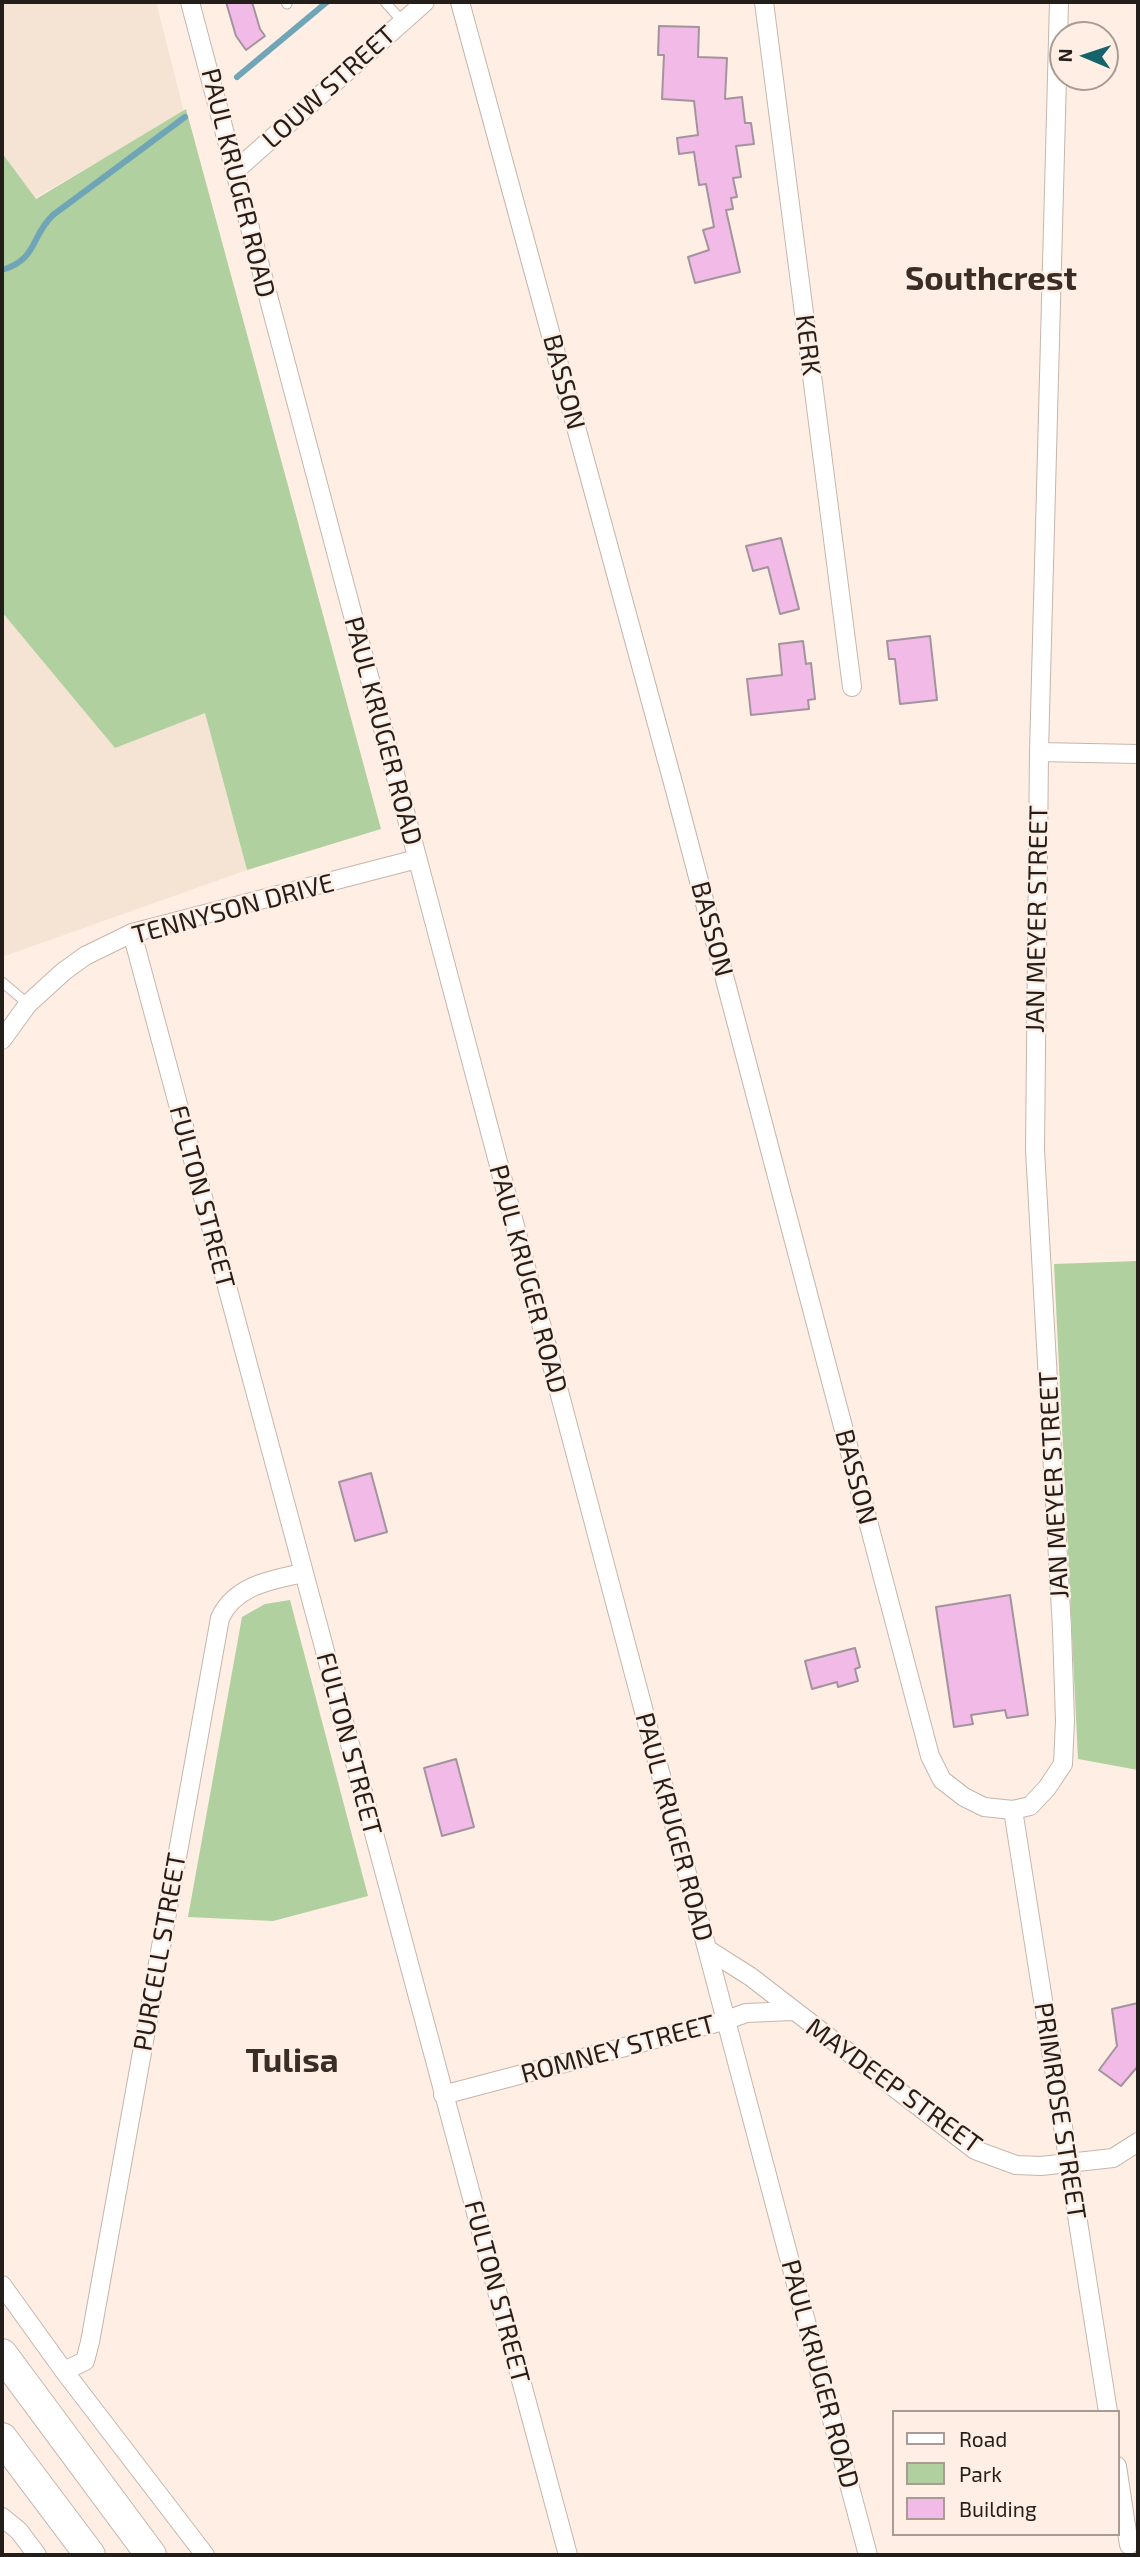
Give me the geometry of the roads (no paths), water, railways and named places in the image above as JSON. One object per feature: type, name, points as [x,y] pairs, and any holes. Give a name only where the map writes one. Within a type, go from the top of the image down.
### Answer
[{"type":"main road","points":[[2,2354],[151,2555]]},
{"type":"main road","points":[[2,2438],[90,2555]]},
{"type":"street","name":"PAUL KRUGER ROAD","points":[[190,2],[868,2555]]},
{"type":"street","name":"LOUW STREET","points":[[234,172],[425,2]]},
{"type":"street","name":"BASSON","points":[[460,2],[675,790],[930,1756],[942,1780],[964,1797],[984,1807],[1013,1810]]},
{"type":"street","name":"KERK","points":[[764,2],[852,687]]},
{"type":"street","name":"JAN MEYER STREET","points":[[1013,1810],[1030,1806],[1063,1765],[1065,1721],[1035,1150],[1039,752],[1059,2]]},
{"type":"street","points":[[1039,752],[1138,754]]},
{"type":"street","name":"TENNYSON DRIVE","points":[[2,1040],[28,1004],[63,972],[85,956],[132,933],[417,859]]},
{"type":"street","name":"FULTON STREET","points":[[132,933],[568,2555]]},
{"type":"street","name":"PURCELL STREET","points":[[64,2371],[85,2361],[90,2342],[220,1618],[225,1605],[254,1586],[303,1573]]},
{"type":"street","name":"PRIMROSE STREET","points":[[1013,1810],[1108,2410]]},
{"type":"street","name":"MAYDEEP STREET","points":[[707,1949],[751,1977],[975,2150],[1016,2165],[1068,2164],[1113,2158],[1138,2142]]},
{"type":"street","name":"ROMNEY STREET","points":[[443,2095],[746,2013],[792,2011]]},
{"type":"street","points":[[2,2285],[64,2371],[205,2555]]},
{"type":"street","points":[[1119,2479],[1129,2544]]},
{"type":"street","points":[[2,2516],[19,2531],[37,2555]]},
{"type":"lane","points":[[385,2],[403,22]]},
{"type":"lane","points":[[2,982],[28,1004]]},
{"type":"waterway","points":[[237,77],[327,2]]},
{"type":"waterway","points":[[2,270],[28,254],[40,231],[53,215],[185,117]]},
{"type":"district","name":"Southcrest","points":[[991,279]]},
{"type":"district","name":"Tulisa","points":[[292,2061]]}]
